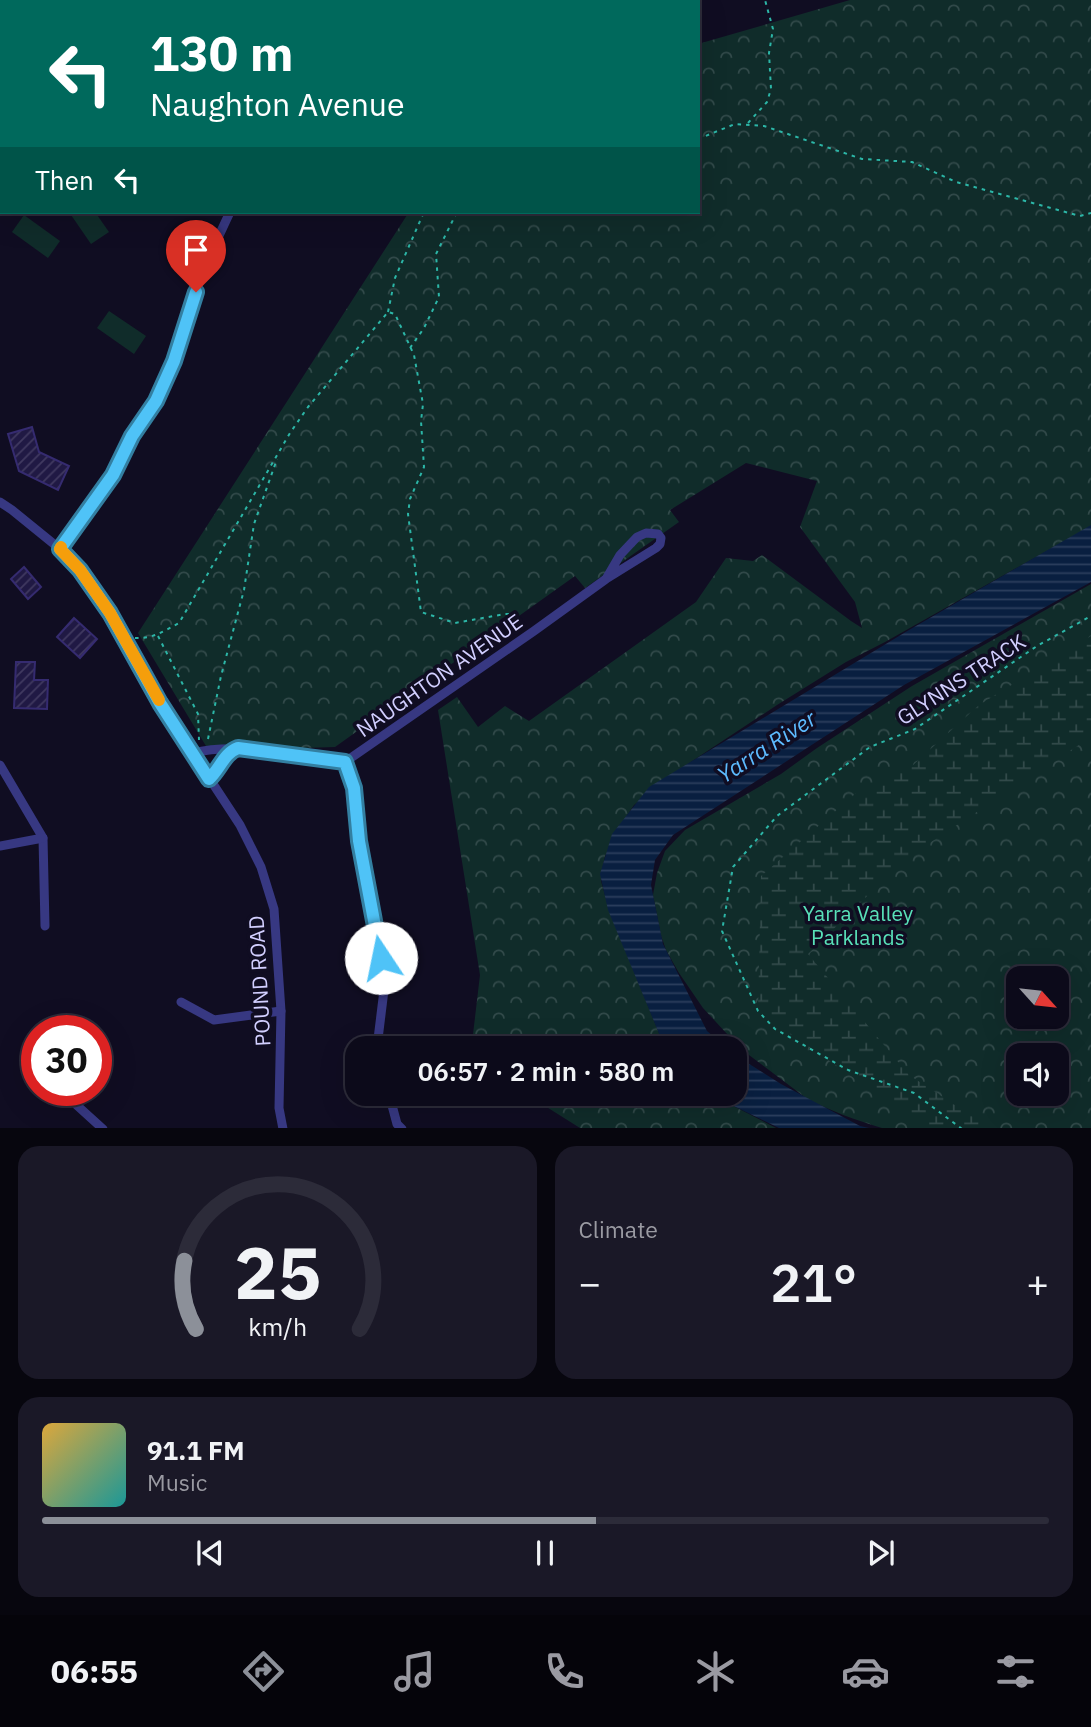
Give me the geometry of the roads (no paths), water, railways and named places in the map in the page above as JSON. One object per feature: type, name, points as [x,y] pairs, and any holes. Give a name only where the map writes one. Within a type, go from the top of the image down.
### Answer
[{"type":"street","points":[[60,549],[113,475],[132,436],[156,401],[174,361],[203,270],[229,214]]},
{"type":"street","name":"POUND ROAD","points":[[0,502],[60,549],[80,570],[110,613],[160,703],[200,751],[209,779],[240,825],[261,867],[274,909],[281,1011],[279,1108],[283,1128]]},
{"type":"street","name":"NAUGHTON AVENUE","points":[[200,751],[238,748],[345,762],[606,579],[656,548],[661,538],[658,534],[646,533],[637,537],[620,555],[606,579]]},
{"type":"street","points":[[209,779],[228,754],[238,748]]},
{"type":"street","points":[[345,762],[354,788],[359,841],[385,982],[378,1036]]},
{"type":"street","points":[[0,765],[43,838],[45,926]]},
{"type":"street","points":[[0,846],[43,838]]},
{"type":"street","points":[[181,1002],[214,1020],[281,1011]]},
{"type":"street","points":[[78,1106],[102,1128]]},
{"type":"street","points":[[392,1106],[397,1124],[401,1128]]},
{"type":"water","name":"Yarra River","points":[[1091,525],[1091,582],[904,685],[673,835],[655,860],[651,885],[663,944],[707,1031],[713,1036],[660,1036],[608,910],[600,874],[612,834],[649,787],[909,630]]},
{"type":"water","points":[[747,1063],[781,1084],[860,1126],[869,1128],[779,1128],[734,1106],[747,1106]]},
{"type":"park label","name":"Yarra Valley Parklands","points":[[858,925]]}]
